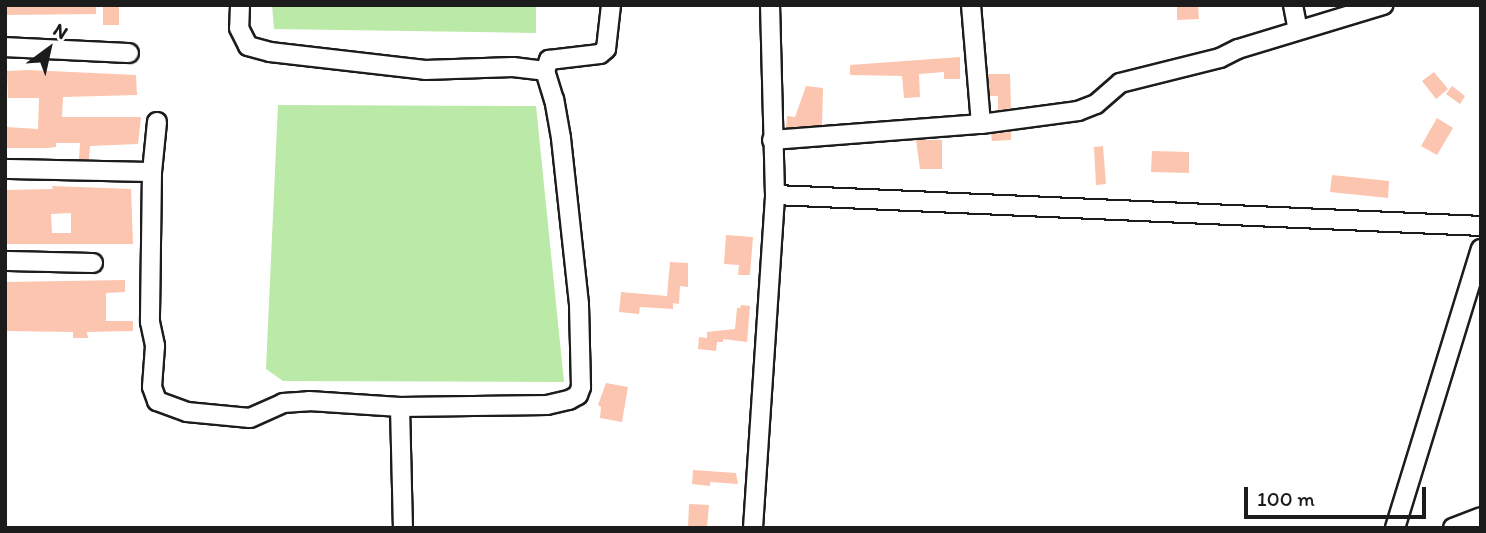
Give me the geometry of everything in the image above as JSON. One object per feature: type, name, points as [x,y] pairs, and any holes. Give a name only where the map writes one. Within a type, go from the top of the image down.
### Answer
[{"type":"street","points":[[240,5],[239,28],[248,46],[270,52],[425,70],[513,67],[545,71]]},
{"type":"street","points":[[157,122],[152,172],[150,322],[155,346],[152,387],[157,401],[187,412],[250,418],[283,403],[309,401],[400,407],[547,405],[569,400],[578,395],[581,387],[571,220],[557,113],[545,71],[549,60],[600,54],[606,49],[611,5]]},
{"type":"street","points":[[752,528],[775,195],[770,5]]},
{"type":"street","points":[[971,5],[981,124]]},
{"type":"street","points":[[1293,5],[1298,30]]},
{"type":"street","points":[[772,139],[981,124],[1078,111],[1096,104],[1120,83],[1220,58],[1298,30],[1383,5]]},
{"type":"street","points":[[5,47],[130,53]]},
{"type":"street","points":[[5,169],[152,172]]},
{"type":"street","points":[[775,195],[1481,226]]},
{"type":"street","points":[[1395,528],[1481,249]]},
{"type":"street","points":[[5,261],[93,262]]},
{"type":"street","points":[[400,407],[403,528]]},
{"type":"street","points":[[1453,528],[1481,517]]},
{"type":"green space","points":[[272,5],[536,5],[536,33],[274,29]]},
{"type":"green space","points":[[278,105],[536,106],[564,382],[283,381],[266,369]]},
{"type":"building","points":[[5,5],[96,5],[96,14],[5,15]]},
{"type":"building","points":[[103,5],[119,5],[119,25],[103,25]]},
{"type":"building","points":[[1198,6],[1199,19],[1177,20],[1177,7]]},
{"type":"building","points":[[960,57],[960,79],[944,79],[944,72],[919,74],[920,97],[904,98],[902,76],[850,75],[850,65]]},
{"type":"building","points":[[7,71],[136,75],[137,95],[63,97],[62,117],[141,117],[138,144],[90,146],[89,159],[79,159],[80,143],[56,143],[56,147],[47,148],[5,148],[6,127],[38,129],[39,98],[8,98]]},
{"type":"building","points":[[1434,72],[1448,89],[1436,99],[1422,81]]},
{"type":"building","points":[[988,74],[1010,74],[1011,108],[998,110],[998,96],[990,96]]},
{"type":"building","points":[[806,86],[823,88],[822,125],[786,128],[787,116],[795,117]]},
{"type":"building","points":[[1452,86],[1465,96],[1460,104],[1446,94]]},
{"type":"building","points":[[1437,118],[1453,128],[1437,155],[1421,146]]},
{"type":"building","points":[[1011,132],[1011,140],[992,141],[991,134]]},
{"type":"building","points":[[916,140],[942,140],[942,169],[920,169]]},
{"type":"building","points":[[1103,146],[1106,184],[1096,185],[1094,147]]},
{"type":"building","points":[[1152,151],[1189,152],[1189,173],[1151,172]]},
{"type":"building","points":[[1332,175],[1389,181],[1388,198],[1330,192]]},
{"type":"building","points":[[52,186],[131,189],[133,244],[5,244],[6,190],[53,189]],"holes":[[[71,213],[71,233],[52,233],[51,214]]]},
{"type":"building","points":[[726,235],[753,237],[750,275],[738,275],[739,265],[724,264]]},
{"type":"building","points":[[670,262],[688,263],[688,287],[680,286],[679,304],[673,303],[673,309],[640,307],[639,314],[619,312],[621,292],[667,296]]},
{"type":"building","points":[[125,280],[125,292],[106,293],[106,321],[133,321],[133,331],[87,332],[88,338],[73,338],[73,332],[5,331],[5,282]]},
{"type":"building","points":[[741,305],[750,306],[747,342],[723,339],[723,342],[717,342],[716,351],[698,349],[699,337],[707,338],[707,332],[735,329],[737,308]]},
{"type":"building","points":[[606,383],[628,387],[622,422],[600,418],[601,407],[598,405]]},
{"type":"building","points":[[693,470],[736,473],[738,484],[692,484]]},
{"type":"building","points":[[689,504],[709,505],[707,528],[688,528]]}]
